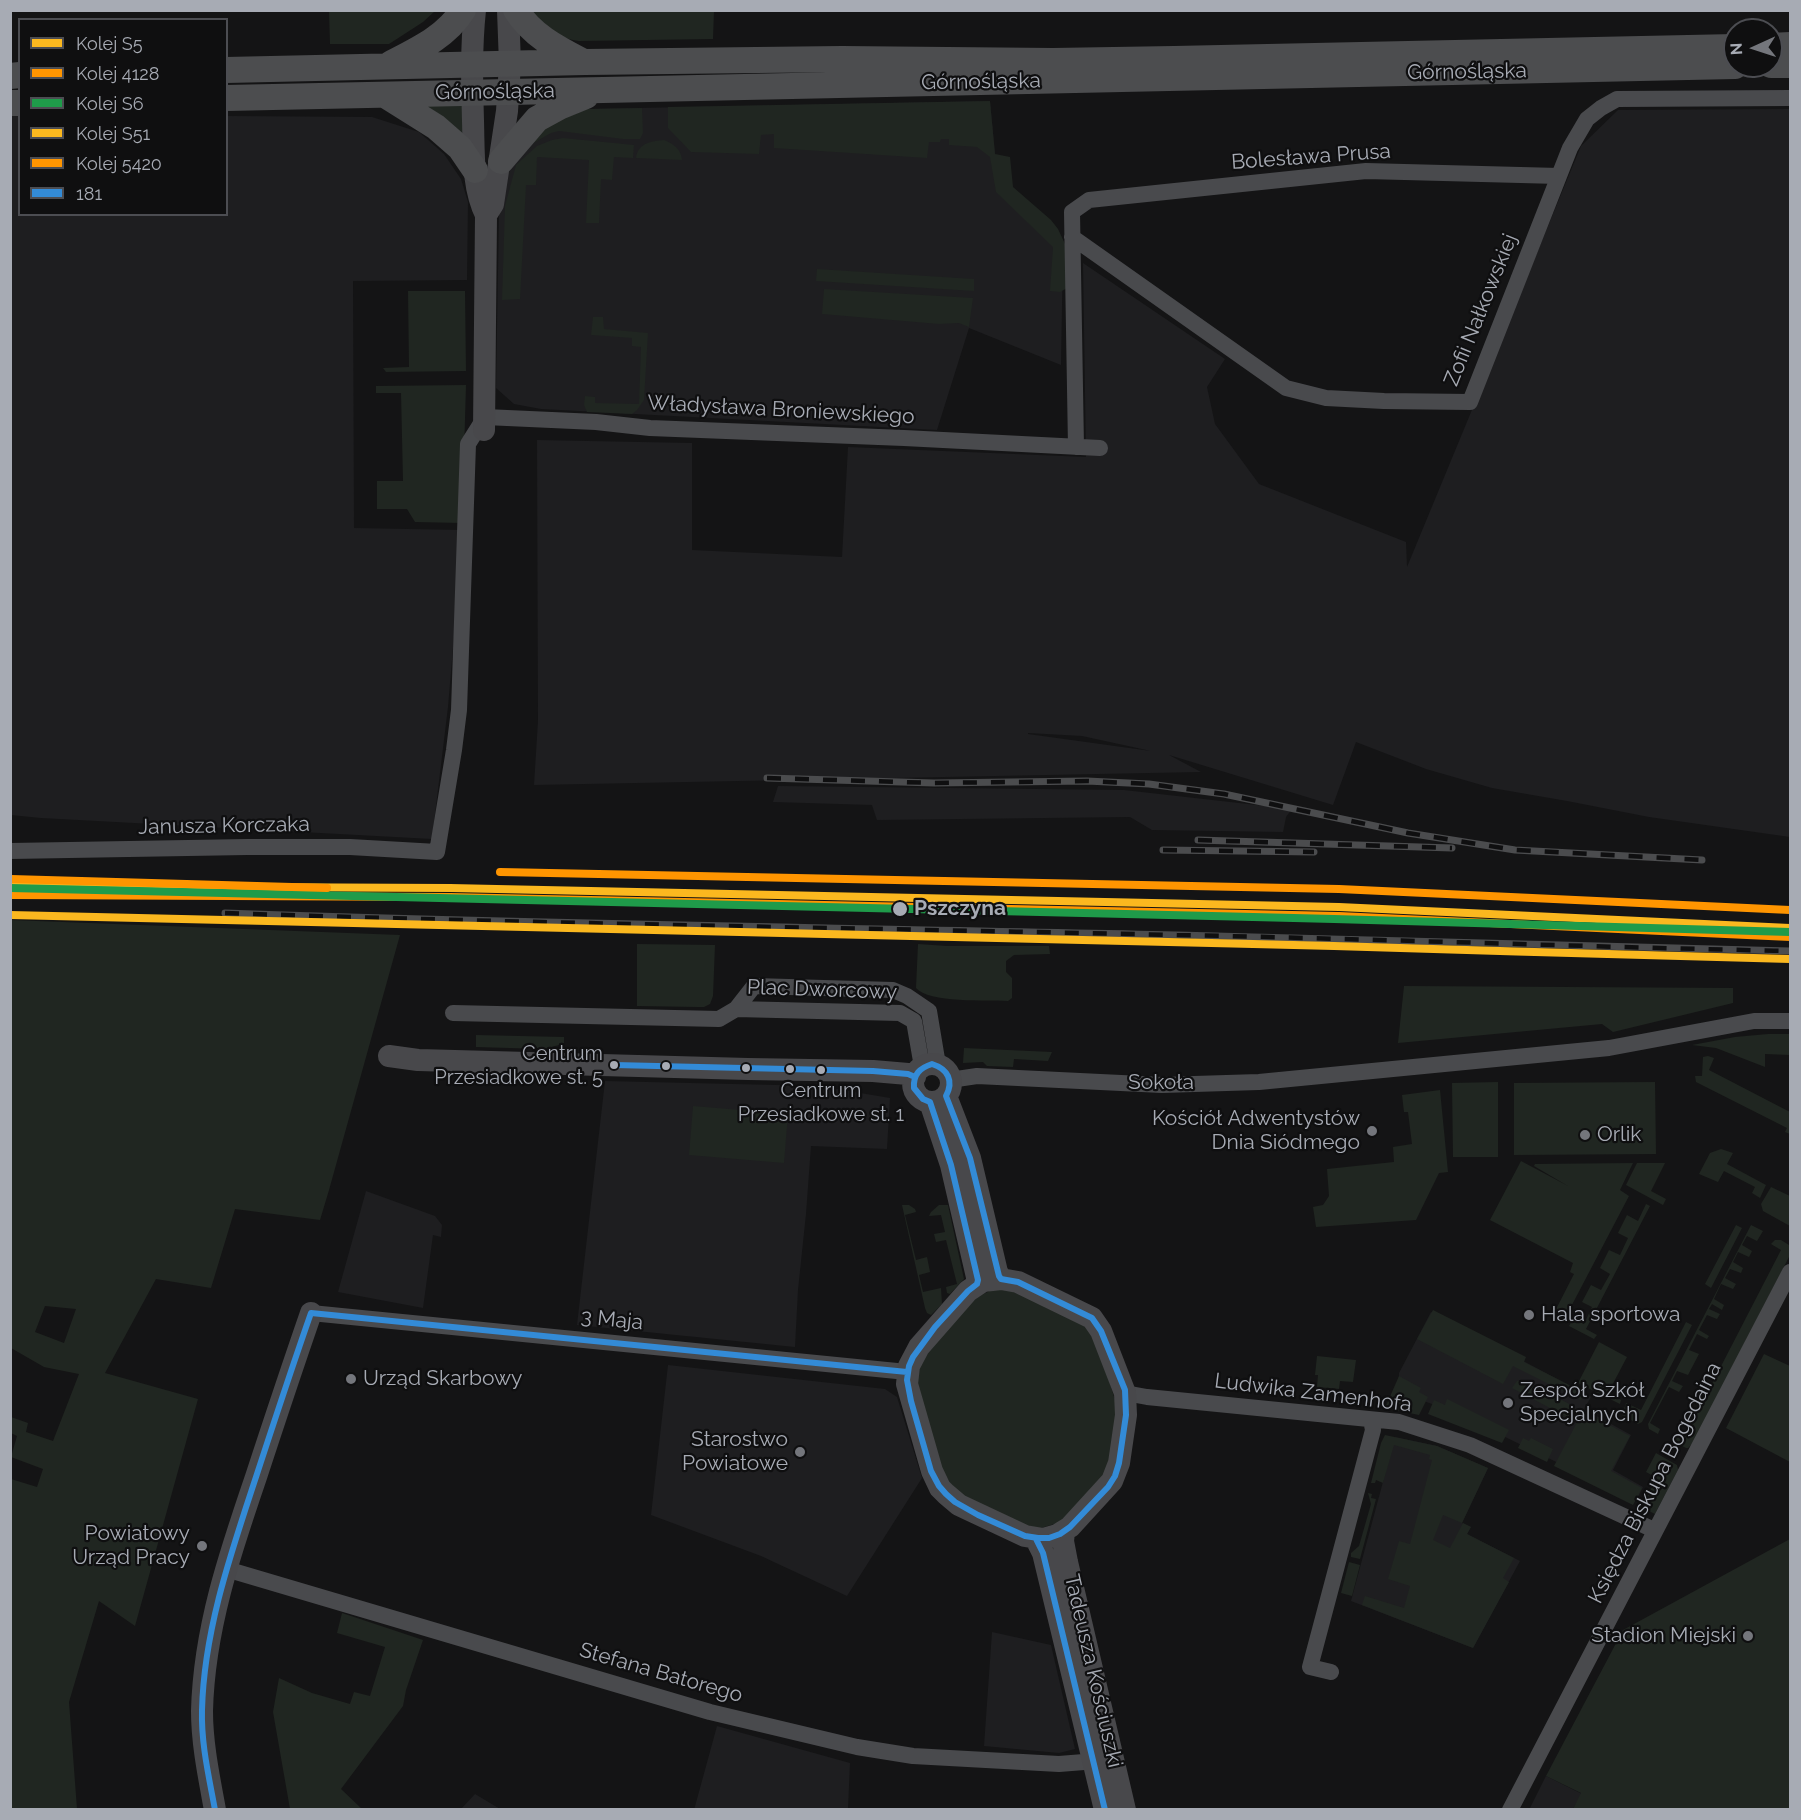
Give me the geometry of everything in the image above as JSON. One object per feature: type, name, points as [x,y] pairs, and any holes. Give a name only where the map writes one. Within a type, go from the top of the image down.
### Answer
[{"type":"main road","points":[[386,66],[439,38],[464,10]]},
{"type":"main road","points":[[516,10],[524,22],[543,38],[585,62]]},
{"type":"main road","name":"Górnośląska","points":[[228,70],[842,59],[1053,61],[1723,47]]},
{"type":"main road","name":"Górnośląska","points":[[228,98],[1723,66]]},
{"type":"main road","points":[[501,161],[537,119],[600,90]]},
{"type":"main road","points":[[385,95],[436,127],[460,148],[475,170]]},
{"type":"street","points":[[475,10],[472,36],[475,170],[480,202],[486,215],[484,424]]},
{"type":"street","points":[[486,215],[493,204],[501,161],[510,64],[508,10]]},
{"type":"street","name":"Zofii Nałkowskiej","points":[[1072,237],[1286,388],[1326,398],[1470,402],[1570,148],[1587,119],[1617,99],[1791,98]]},
{"type":"street","name":"Bolesława Prusa","points":[[1072,237],[1072,212],[1089,200],[1366,171],[1559,176]]},
{"type":"street","points":[[1072,237],[1076,447]]},
{"type":"street","name":"Władysława Broniewskiego","points":[[484,424],[596,422],[650,428],[1101,448]]},
{"type":"street","name":"Janusza Korczaka","points":[[10,851],[259,847],[437,852],[459,710],[468,444],[484,424]]},
{"type":"street","points":[[736,1009],[754,986],[893,990],[907,996],[929,1011],[933,1081],[977,1284]]},
{"type":"street","name":"Plac Dworcowy","points":[[453,1013],[719,1019],[736,1009],[900,1013],[914,1021],[933,1081]]},
{"type":"street","name":"Sokoła","points":[[389,1056],[418,1060],[873,1071],[908,1074],[933,1081],[977,1077],[1162,1084],[1248,1082],[1609,1048],[1754,1020],[1791,1021]]},
{"type":"street","points":[[933,1081],[970,1158],[1001,1279]]},
{"type":"street","name":"Księdza Biskupa Bogedaina","points":[[1510,1809],[1791,1272]]},
{"type":"street","points":[[1001,1279],[1018,1282],[1092,1318],[1101,1332],[1125,1393],[1126,1415],[1115,1476],[1108,1487],[1064,1532],[1049,1538],[1036,1539],[1025,1536],[959,1505],[940,1488],[932,1471],[911,1401],[907,1372],[919,1347],[968,1291],[977,1284],[1001,1279]]},
{"type":"street","points":[[215,1809],[206,1758],[202,1712],[208,1640],[226,1569],[311,1313]]},
{"type":"street","name":"3 Maja","points":[[311,1313],[907,1372]]},
{"type":"street","name":"Ludwika Zamenhofa","points":[[1125,1393],[1399,1422],[1470,1444],[1654,1530]]},
{"type":"street","points":[[1331,1672],[1310,1667],[1373,1430],[1371,1420]]},
{"type":"street","name":"Tadeusza Kościuszki","points":[[1064,1532],[1064,1549],[1068,1569],[1125,1809]]},
{"type":"street","name":"Tadeusza Kościuszki","points":[[1036,1539],[1043,1553],[1105,1809]]},
{"type":"street","name":"Stefana Batorego","points":[[226,1569],[710,1712],[857,1747],[913,1756],[1036,1763],[1072,1764],[1093,1760]]},
{"type":"shaded area","points":[[329,10],[435,11],[423,22],[389,44],[330,44]]},
{"type":"shaded area","points":[[531,11],[714,11],[713,39],[579,41],[552,32]]},
{"type":"shaded area","points":[[990,101],[995,154],[1002,190],[1063,246],[1061,365],[969,328],[937,430],[541,409],[514,404],[496,388],[499,212],[508,173],[518,148],[587,109]]},
{"type":"shaded area","points":[[990,101],[995,154],[1010,157],[1013,187],[1051,220],[1065,244],[1069,287],[1060,292],[1050,291],[1053,247],[996,192],[990,157],[977,147],[949,145],[949,139],[941,139],[940,142],[929,142],[927,158],[774,148],[774,134],[761,135],[759,154],[691,152],[668,128],[668,107]]},
{"type":"shaded area","points":[[464,103],[465,142],[413,104]]},
{"type":"shaded area","points":[[642,108],[643,133],[640,139],[559,131],[528,146],[533,130],[587,109]]},
{"type":"shaded area","points":[[1790,109],[1790,837],[1649,817],[1492,788],[1426,769],[1356,742],[1333,805],[1169,755],[1201,772],[534,785],[538,721],[537,440],[692,443],[692,550],[842,557],[848,447],[1086,457],[1083,263],[1225,359],[1207,387],[1215,424],[1259,484],[1406,542],[1407,567],[1581,146],[1618,110]],"holes":[[[1028,733],[1082,736],[1151,751]]]},
{"type":"shaded area","points":[[10,115],[18,115],[18,216],[228,216],[228,116],[372,117],[419,132],[444,154],[461,179],[468,202],[467,280],[353,281],[354,528],[463,530],[448,707],[432,839],[11,815]]},
{"type":"shaded area","points":[[563,138],[634,145],[633,158],[614,157],[612,180],[601,179],[599,223],[586,223],[589,160],[537,157],[536,185],[526,185],[520,299],[502,300],[505,206],[516,165],[537,146]]},
{"type":"shaded area","points":[[664,140],[676,147],[682,160],[636,158],[642,146]]},
{"type":"shaded area","points":[[817,269],[974,279],[974,291],[816,281]]},
{"type":"shaded area","points":[[824,289],[973,298],[969,327],[959,323],[939,324],[822,314]]},
{"type":"shaded area","points":[[408,291],[465,291],[466,371],[386,372],[383,368],[409,367]]},
{"type":"shaded area","points":[[593,317],[603,317],[604,329],[648,333],[644,400],[632,414],[587,412],[584,405],[585,396],[595,397],[595,403],[639,404],[641,347],[632,346],[632,338],[591,335]]},
{"type":"shaded area","points":[[466,385],[462,523],[415,522],[407,509],[377,509],[377,481],[403,481],[401,393],[376,393],[376,386]]},
{"type":"shaded area","points":[[778,786],[1124,790],[1292,809],[1286,817],[1283,832],[1152,830],[1130,817],[877,820],[872,805],[773,802]]},
{"type":"shaded area","points":[[11,920],[400,935],[320,1220],[235,1209],[211,1288],[156,1279],[105,1373],[198,1399],[135,1626],[99,1601],[69,1702],[77,1809],[11,1809],[11,1479],[37,1487],[43,1469],[11,1457],[17,1436],[11,1433],[11,1417],[28,1423],[26,1432],[53,1441],[79,1374],[44,1367],[11,1348]],"holes":[[[45,1306],[76,1309],[64,1343],[35,1332]]]},
{"type":"shaded area","points":[[637,944],[715,945],[713,996],[710,1004],[704,1007],[637,1006]]},
{"type":"shaded area","points":[[918,944],[1049,946],[1050,954],[1014,955],[1006,961],[1006,972],[1012,978],[1012,998],[1008,1001],[959,1000],[933,996],[916,988]]},
{"type":"shaded area","points":[[1404,986],[1733,988],[1733,1003],[1613,1032],[1602,1024],[1398,1043]]},
{"type":"shaded area","points":[[1790,1034],[1790,1055],[1765,1054],[1765,1067],[1716,1048],[1692,1045],[1735,1037]]},
{"type":"shaded area","points":[[476,1035],[564,1037],[564,1044],[542,1049],[476,1047]]},
{"type":"shaded area","points":[[964,1048],[1052,1052],[1048,1061],[1014,1059],[1013,1067],[987,1066],[983,1062],[963,1063]]},
{"type":"shaded area","points":[[1703,1057],[1714,1058],[1709,1070],[1790,1112],[1790,1134],[1785,1132],[1787,1128],[1696,1082],[1695,1076],[1702,1076]]},
{"type":"shaded area","points":[[605,1081],[819,1086],[890,1098],[887,1149],[811,1146],[795,1347],[577,1325]]},
{"type":"shaded area","points":[[1498,1082],[1498,1157],[1453,1157],[1452,1083]]},
{"type":"shaded area","name":"Orlik","points":[[1655,1082],[1656,1154],[1514,1155],[1514,1083]]},
{"type":"shaded area","points":[[1440,1090],[1448,1172],[1439,1173],[1416,1220],[1316,1227],[1313,1207],[1323,1205],[1329,1196],[1327,1169],[1394,1162],[1393,1147],[1412,1144],[1408,1112],[1404,1112],[1402,1095]]},
{"type":"shaded area","points":[[693,1106],[788,1114],[784,1163],[689,1155]]},
{"type":"shaded area","points":[[1721,1149],[1733,1153],[1727,1164],[1766,1185],[1760,1198],[1752,1193],[1755,1187],[1724,1171],[1718,1182],[1699,1174],[1710,1153]]},
{"type":"shaded area","points":[[1521,1161],[1568,1186],[1534,1166],[1535,1164],[1633,1163],[1620,1190],[1629,1196],[1563,1322],[1552,1317],[1574,1274],[1570,1272],[1573,1263],[1490,1220]]},
{"type":"shaded area","points":[[1637,1163],[1665,1163],[1651,1191],[1666,1199],[1663,1205],[1626,1185]]},
{"type":"shaded area","points":[[1771,1187],[1790,1196],[1790,1226],[1763,1211],[1761,1204]]},
{"type":"shaded area","points":[[366,1191],[435,1216],[442,1225],[441,1237],[433,1235],[423,1308],[338,1292]]},
{"type":"shaded area","points":[[1646,1204],[1650,1206],[1586,1329],[1597,1335],[1594,1339],[1569,1326],[1573,1319],[1584,1324],[1592,1307],[1582,1302],[1591,1285],[1601,1290],[1610,1274],[1600,1268],[1609,1250],[1620,1255],[1628,1238],[1618,1233],[1627,1215],[1638,1221]]},
{"type":"shaded area","points":[[902,1205],[909,1205],[916,1212],[905,1215],[916,1260],[927,1257],[930,1272],[919,1275],[923,1292],[941,1288],[942,1304],[931,1315],[925,1308]]},
{"type":"shaded area","points":[[939,1205],[948,1205],[964,1279],[950,1294],[947,1293],[946,1287],[957,1284],[946,1240],[936,1242],[934,1234],[945,1232],[941,1215],[929,1216]]},
{"type":"shaded area","points":[[1736,1225],[1742,1228],[1711,1288],[1705,1284]]},
{"type":"shaded area","points":[[1751,1225],[1763,1231],[1757,1241],[1747,1236],[1742,1245],[1752,1251],[1749,1257],[1738,1252],[1733,1262],[1743,1268],[1741,1273],[1730,1269],[1725,1278],[1736,1284],[1733,1289],[1721,1284],[1714,1299],[1724,1305],[1722,1310],[1712,1304],[1709,1309],[1720,1314],[1717,1319],[1707,1315],[1699,1330],[1709,1336],[1707,1339],[1697,1334],[1689,1350],[1699,1354],[1688,1375],[1677,1371],[1672,1381],[1683,1386],[1679,1392],[1669,1387],[1650,1423],[1660,1429],[1658,1434],[1649,1429],[1648,1424]]},
{"type":"shaded area","points":[[1775,1240],[1781,1240],[1789,1245],[1790,1255],[1693,1443],[1686,1448],[1671,1440],[1673,1434],[1684,1438],[1781,1250],[1771,1244]]},
{"type":"shaded area","points":[[996,1289],[1012,1290],[1082,1321],[1096,1338],[1119,1413],[1108,1470],[1061,1522],[1041,1528],[1028,1528],[969,1502],[942,1476],[916,1377],[918,1366],[952,1321],[973,1301]]},
{"type":"shaded area","points":[[1433,1310],[1526,1357],[1524,1362],[1585,1393],[1581,1400],[1513,1366],[1503,1384],[1417,1339]]},
{"type":"shaded area","name":"Zespół Szkół Specjalnych","points":[[1431,1312],[1591,1397],[1584,1409],[1631,1435],[1613,1470],[1643,1487],[1636,1501],[1452,1411],[1398,1392],[1399,1373]]},
{"type":"shaded area","points":[[1686,1322],[1692,1325],[1642,1422],[1638,1424],[1622,1415],[1626,1403],[1641,1410]]},
{"type":"shaded area","points":[[1599,1342],[1627,1357],[1608,1393],[1621,1400],[1620,1404],[1578,1383]]},
{"type":"shaded area","points":[[1764,1354],[1790,1366],[1790,1462],[1726,1428]]},
{"type":"shaded area","points":[[1317,1356],[1356,1360],[1353,1382],[1340,1381],[1339,1389],[1317,1387],[1318,1375],[1315,1375]]},
{"type":"shaded area","points":[[668,1365],[885,1389],[897,1397],[922,1478],[847,1596],[761,1556],[651,1515]]},
{"type":"shaded area","points":[[1399,1376],[1421,1388],[1419,1392],[1428,1397],[1419,1415],[1385,1408]]},
{"type":"shaded area","points":[[1517,1381],[1525,1381],[1575,1407],[1569,1418],[1512,1388]]},
{"type":"shaded area","points":[[1447,1399],[1509,1430],[1502,1443],[1428,1414],[1434,1400],[1445,1405]]},
{"type":"shaded area","points":[[1583,1411],[1630,1436],[1611,1471],[1642,1488],[1633,1505],[1554,1466]]},
{"type":"shaded area","points":[[1385,1435],[1437,1446],[1488,1468],[1462,1523],[1443,1515],[1433,1540],[1450,1548],[1463,1523],[1471,1527],[1467,1534],[1514,1558],[1503,1578],[1509,1582],[1473,1648],[1362,1605],[1365,1596],[1404,1608],[1410,1586],[1388,1579],[1399,1541],[1410,1544],[1432,1460],[1429,1459],[1430,1455],[1394,1445],[1383,1483],[1376,1480],[1375,1483],[1371,1483]]},
{"type":"shaded area","points":[[1395,1437],[1437,1446],[1488,1468],[1462,1523],[1471,1527],[1467,1534],[1520,1561],[1473,1648],[1351,1601]]},
{"type":"shaded area","points":[[1523,1438],[1529,1441],[1531,1438],[1553,1449],[1547,1462],[1518,1448]]},
{"type":"shaded area","points":[[1656,1453],[1677,1465],[1678,1470],[1655,1514],[1641,1507],[1657,1478],[1646,1472]]},
{"type":"shaded area","points":[[1368,1493],[1372,1494],[1371,1498],[1376,1499],[1360,1559],[1351,1557],[1351,1553],[1359,1546],[1371,1504]]},
{"type":"shaded area","points":[[1790,1539],[1790,1809],[1573,1809],[1581,1793],[1546,1776],[1623,1630]]},
{"type":"shaded area","points":[[1349,1562],[1360,1565],[1352,1596],[1341,1593]]},
{"type":"shaded area","points":[[342,1613],[423,1640],[403,1706],[341,1789],[362,1809],[290,1809],[273,1712],[279,1678],[312,1693],[350,1704],[354,1692],[370,1696],[385,1647],[337,1633]]},
{"type":"shaded area","points":[[992,1632],[1051,1645],[1075,1749],[1059,1753],[984,1746]]},
{"type":"shaded area","points":[[717,1726],[850,1763],[848,1809],[694,1810]]},
{"type":"shaded area","points":[[1546,1776],[1582,1794],[1573,1809],[1529,1810]]},
{"type":"shaded area","points":[[475,1794],[500,1809],[461,1809]]},
{"type":"railway","points":[[767,778],[934,783],[1087,781],[1149,784],[1224,794],[1408,833],[1515,850],[1702,860]]},
{"type":"railway","points":[[1198,840],[1452,848]]},
{"type":"railway","points":[[1163,850],[1314,852]]},
{"type":"railway","points":[[225,913],[1790,951]]},
{"type":"rail line","name":"5420","points":[[500,872],[1339,889],[1790,910]]},
{"type":"rail line","name":"5420","points":[[11,879],[327,888]]},
{"type":"rail line","name":"S5","points":[[10,886],[450,888],[1339,907],[1790,928]]},
{"type":"rail line","name":"S6","points":[[10,888],[1391,920],[1790,932]]},
{"type":"rail line","name":"4128","points":[[10,895],[450,897],[1339,916],[1790,937]]},
{"type":"rail line","name":"S51","points":[[10,915],[1790,959]]},
{"type":"transit line","name":"181","points":[[932,1064],[938,1066],[948,1076],[949,1085],[946,1096],[970,1158],[999,1276],[1001,1279],[1018,1282],[1092,1318],[1101,1331],[1125,1390],[1126,1415],[1115,1476],[1108,1487],[1070,1527],[1049,1538],[1025,1536],[978,1515],[946,1494],[931,1471],[911,1401],[907,1380],[913,1357],[935,1327],[977,1284],[978,1280],[951,1165],[930,1102],[923,1099],[914,1088],[918,1072],[932,1064]]},
{"type":"transit line","name":"181","points":[[614,1065],[873,1071],[908,1074],[915,1077]]},
{"type":"transit line","name":"181","points":[[215,1810],[202,1723],[204,1680],[213,1621],[237,1534],[311,1313],[907,1372]]},
{"type":"transit line","name":"181","points":[[1036,1539],[1043,1553],[1105,1810]]},
{"type":"place","name":"Pszczyna","points":[[900,909]]},
{"type":"place","name":"Centrum Przesiadkowe st. 5","points":[[614,1065]]},
{"type":"place","name":"Centrum Przesiadkowe st. 1","points":[[821,1070]]},
{"type":"place","name":"Kościół Adwentystów Dnia Siódmego","points":[[1372,1131]]},
{"type":"place","name":"Orlik","points":[[1585,1135]]},
{"type":"place","name":"Hala sportowa","points":[[1529,1315]]},
{"type":"place","name":"Urząd Skarbowy","points":[[351,1379]]},
{"type":"place","name":"Zespół Szkół Specjalnych","points":[[1508,1403]]},
{"type":"place","name":"Starostwo Powiatowe","points":[[800,1452]]},
{"type":"place","name":"Powiatowy Urząd Pracy","points":[[202,1546]]},
{"type":"place","name":"Stadion Miejski","points":[[1748,1636]]}]
